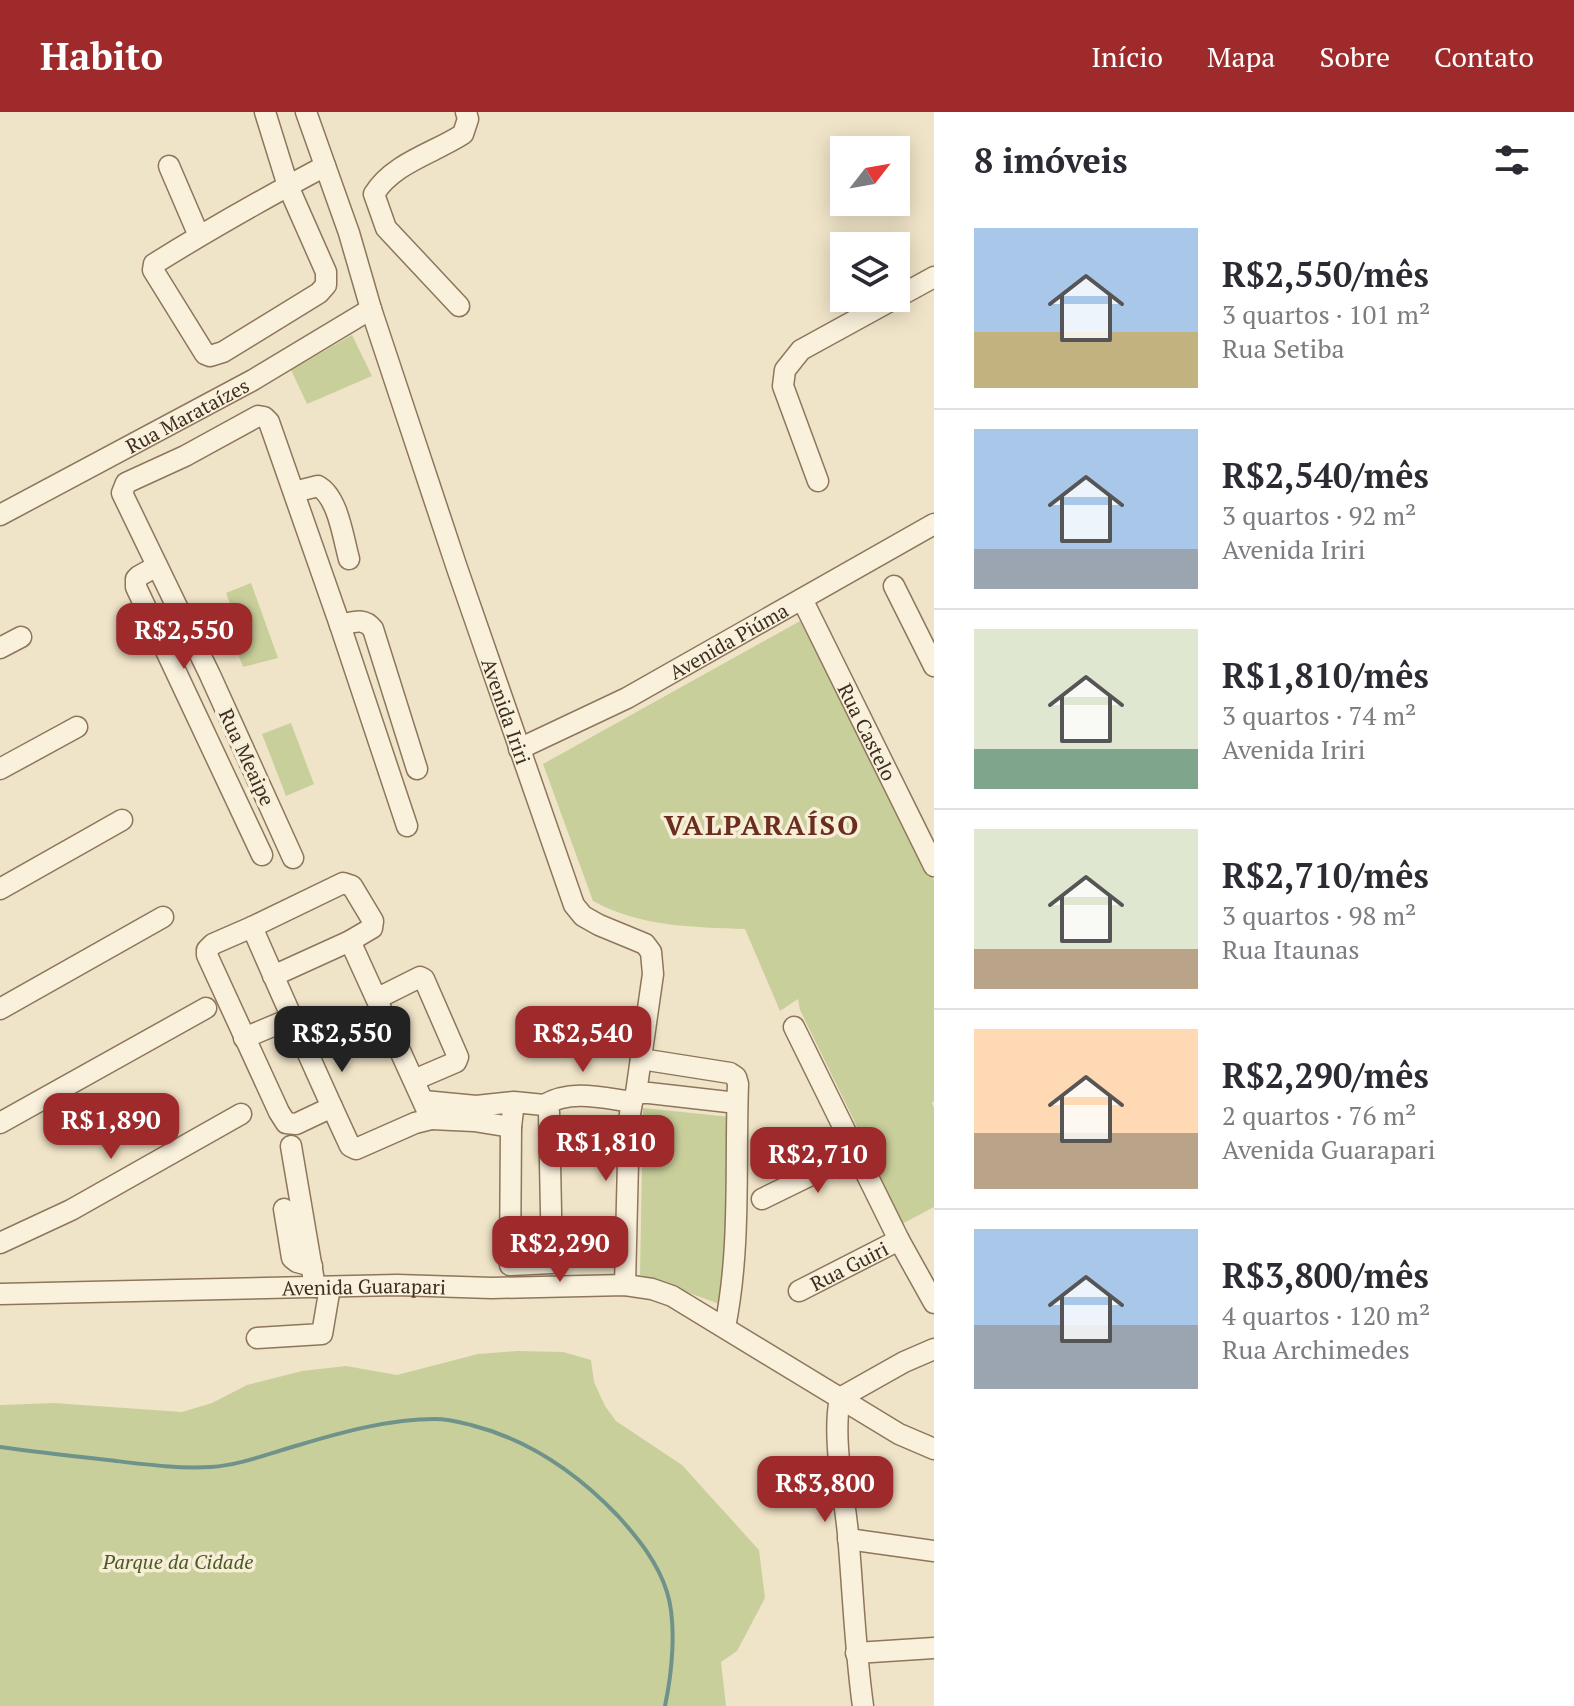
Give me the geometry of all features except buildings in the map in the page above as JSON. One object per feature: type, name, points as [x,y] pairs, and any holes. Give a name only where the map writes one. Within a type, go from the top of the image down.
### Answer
[{"type":"street","points":[[265,112],[288,186],[326,272],[326,285],[319,293],[223,352],[210,356],[205,354],[153,270],[154,264],[199,236],[288,186],[325,166]]},
{"type":"street","name":"Avenida Iriri","points":[[306,112],[574,905],[583,916],[645,944],[651,952],[653,974],[629,1120],[625,1285]]},
{"type":"street","points":[[459,306],[386,228],[374,194],[381,182],[395,171],[463,134],[468,119],[466,112]]},
{"type":"street","points":[[169,166],[199,236]]},
{"type":"street","points":[[818,481],[783,386],[785,370],[801,350],[934,277]]},
{"type":"street","name":"Rua Marataízes","points":[[0,515],[253,380],[371,309]]},
{"type":"street","points":[[168,425],[185,456],[258,416],[269,422],[407,826]]},
{"type":"street","name":"Rua Meaipe","points":[[185,456],[126,483],[122,493],[210,675],[293,858]]},
{"type":"street","points":[[294,492],[318,486],[329,495],[349,559]]},
{"type":"street","name":"Avenida Piúma","points":[[519,749],[627,698],[934,524]]},
{"type":"street","points":[[157,566],[139,576],[136,587],[262,855]]},
{"type":"street","points":[[894,586],[934,666]]},
{"type":"street","name":"Rua Castelo","points":[[802,599],[934,866]]},
{"type":"street","points":[[340,625],[361,620],[373,629],[417,769]]},
{"type":"street","points":[[0,648],[21,637]]},
{"type":"street","points":[[0,769],[77,727]]},
{"type":"street","points":[[0,889],[122,820]]},
{"type":"street","points":[[273,976],[372,928],[373,921],[355,889],[343,883],[213,944],[207,950],[244,1038],[286,1123],[296,1124],[332,1107]]},
{"type":"street","points":[[0,1009],[163,917]]},
{"type":"street","points":[[252,927],[332,1107],[354,1149],[415,1123],[428,1110],[514,1102],[544,1105],[555,1098],[576,1095],[634,1098],[649,1093],[737,1103]]},
{"type":"street","points":[[350,941],[428,1110]]},
{"type":"street","points":[[378,998],[420,977],[424,979],[458,1060],[414,1080]]},
{"type":"street","points":[[0,1123],[206,1008]]},
{"type":"street","points":[[244,1038],[292,1018]]},
{"type":"street","points":[[794,1027],[899,1240],[934,1303]]},
{"type":"street","points":[[641,1059],[730,1073],[736,1077],[734,1241],[731,1297],[725,1327]]},
{"type":"street","points":[[511,1288],[511,1127],[514,1102]]},
{"type":"street","points":[[544,1105],[549,1112],[553,1288]]},
{"type":"street","points":[[428,1110],[511,1127]]},
{"type":"street","points":[[0,1243],[71,1210],[241,1114]]},
{"type":"street","points":[[257,1338],[322,1334],[322,1287],[312,1266],[291,1146]]},
{"type":"street","points":[[762,1199],[856,1153]]},
{"type":"street","points":[[284,1209],[292,1258],[312,1266]]},
{"type":"street","name":"Rua Guiri","points":[[799,1291],[899,1240]]},
{"type":"street","points":[[510,1265],[552,1263]]},
{"type":"street","name":"Avenida Guarapari","points":[[0,1294],[397,1285],[511,1288],[625,1285],[652,1289],[672,1296],[725,1327],[892,1430]]},
{"type":"street","points":[[863,1706],[838,1440],[840,1398],[934,1349]]},
{"type":"street","points":[[862,1385],[873,1418]]},
{"type":"street","points":[[838,1440],[849,1428],[861,1423],[892,1430],[934,1449]]},
{"type":"street","points":[[848,1539],[934,1551]]},
{"type":"street","points":[[856,1653],[934,1648]]},
{"type":"green space","points":[[352,335],[372,376],[307,404],[291,370]]},
{"type":"green space","points":[[251,583],[278,658],[243,667],[237,651],[246,647],[226,593]]},
{"type":"green space","points":[[800,621],[934,880],[934,1207],[902,1224],[800,1010],[798,999],[780,1011],[745,929],[648,921],[593,901],[543,764]]},
{"type":"green space","points":[[291,723],[314,784],[286,796],[262,734]]},
{"type":"green space","points":[[643,1108],[731,1117],[722,1305],[640,1275]]},
{"type":"green space","name":"Parque da Cidade","points":[[563,1352],[591,1360],[594,1382],[616,1421],[682,1465],[759,1550],[765,1598],[737,1651],[721,1662],[726,1706],[0,1706],[0,1405],[54,1403],[182,1412],[212,1403],[247,1385],[302,1371],[346,1366],[397,1375],[478,1354]]},
{"type":"waterway","points":[[0,1447],[172,1467],[211,1467],[233,1464],[349,1431],[401,1421],[444,1420],[493,1431],[533,1449],[569,1472],[625,1524],[653,1561],[667,1592],[672,1619],[671,1664],[665,1706]]},
{"type":"district","name":"VALPARAÍSO","points":[[762,824]]}]
